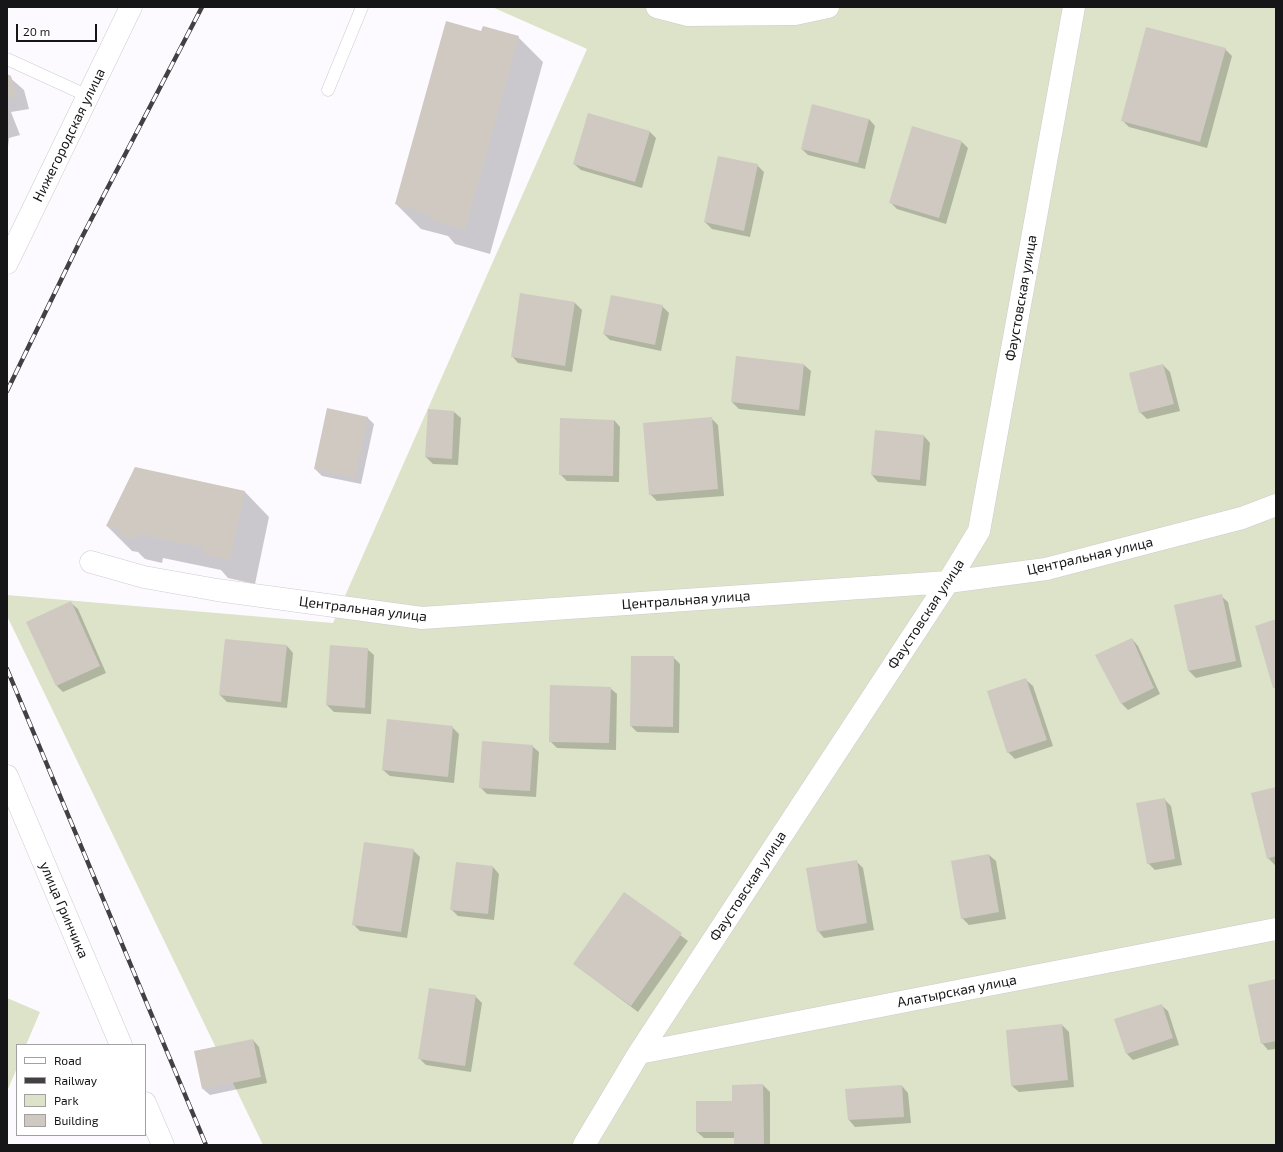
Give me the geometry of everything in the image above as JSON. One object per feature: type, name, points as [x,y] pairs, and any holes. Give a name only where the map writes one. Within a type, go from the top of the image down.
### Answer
[{"type":"street","name":"Нижегородская улица","points":[[8,256],[131,7]]},
{"type":"street","points":[[657,7],[688,15],[795,14],[828,7]]},
{"type":"street","name":"Фаустовская улица","points":[[584,1145],[639,1053],[948,582],[979,531],[1074,7]]},
{"type":"street","name":"Центральная улица","points":[[90,562],[159,580],[422,618],[948,582],[1046,569],[1242,518],[1276,505]]},
{"type":"street","name":"улица Гринчика","points":[[7,776],[121,1044]]},
{"type":"street","name":"Алатырская улица","points":[[639,1053],[1276,929]]},
{"type":"street","points":[[146,1105],[163,1145]]},
{"type":"lane","points":[[328,90],[362,7]]},
{"type":"lane","points":[[7,59],[88,96]]},
{"type":"green space","points":[[492,7],[1276,7],[1276,1145],[263,1145],[7,616],[7,595],[333,623],[587,49]]},
{"type":"green space","points":[[7,998],[40,1012],[26,1044],[16,1044],[16,1070],[8,1089]]},
{"type":"building","points":[[446,21],[481,31],[483,26],[519,36],[465,230],[429,219],[431,215],[395,204]]},
{"type":"building","points":[[1146,27],[1226,48],[1200,142],[1121,121]]},
{"type":"building","points":[[7,74],[11,76],[17,96],[7,98]]},
{"type":"building","points":[[812,104],[869,119],[858,163],[801,149]]},
{"type":"building","points":[[588,113],[650,131],[635,182],[573,164]]},
{"type":"building","points":[[912,126],[962,141],[939,218],[889,203]]},
{"type":"building","points":[[718,156],[758,164],[744,231],[704,222]]},
{"type":"building","points":[[520,293],[575,302],[565,366],[511,357]]},
{"type":"building","points":[[611,295],[663,305],[655,345],[603,334]]},
{"type":"building","points":[[736,356],[804,364],[799,410],[731,402]]},
{"type":"building","points":[[1163,364],[1174,404],[1139,413],[1129,373]]},
{"type":"building","points":[[327,408],[368,417],[355,478],[314,469]]},
{"type":"building","points":[[428,409],[454,411],[452,459],[425,457]]},
{"type":"building","points":[[712,417],[718,489],[649,495],[643,423]]},
{"type":"building","points":[[560,418],[614,420],[613,476],[559,475]]},
{"type":"building","points":[[875,430],[924,435],[920,480],[871,475]]},
{"type":"building","points":[[135,467],[245,491],[230,560],[203,554],[204,548],[138,534],[137,539],[119,535],[121,530],[106,526]]},
{"type":"building","points":[[1222,594],[1236,661],[1188,671],[1174,605]]},
{"type":"building","points":[[71,601],[100,666],[56,686],[26,622]]},
{"type":"building","points":[[1276,619],[1276,688],[1273,688],[1255,626]]},
{"type":"building","points":[[1132,638],[1154,688],[1121,704],[1095,655]]},
{"type":"building","points":[[225,639],[287,645],[281,702],[219,695]]},
{"type":"building","points":[[330,645],[368,648],[365,708],[326,705]]},
{"type":"building","points":[[631,656],[674,656],[673,727],[630,726]]},
{"type":"building","points":[[1026,678],[1047,740],[1007,753],[987,691]]},
{"type":"building","points":[[550,685],[611,687],[609,743],[549,742]]},
{"type":"building","points":[[387,719],[453,726],[448,777],[382,770]]},
{"type":"building","points":[[482,741],[533,745],[530,791],[479,788]]},
{"type":"building","points":[[1276,787],[1276,856],[1267,859],[1251,793]]},
{"type":"building","points":[[1165,798],[1175,859],[1147,864],[1136,803]]},
{"type":"building","points":[[364,842],[414,849],[401,932],[352,925]]},
{"type":"building","points":[[989,854],[999,912],[961,919],[951,861]]},
{"type":"building","points":[[857,860],[867,923],[817,932],[806,868]]},
{"type":"building","points":[[456,862],[493,866],[488,914],[450,910]]},
{"type":"building","points":[[624,892],[682,933],[631,1006],[573,964]]},
{"type":"building","points":[[1276,979],[1276,1041],[1261,1044],[1248,985]]},
{"type":"building","points":[[429,988],[476,995],[465,1066],[418,1059]]},
{"type":"building","points":[[1162,1004],[1173,1038],[1126,1054],[1114,1019]]},
{"type":"building","points":[[1062,1024],[1068,1080],[1011,1086],[1006,1030]]},
{"type":"building","points":[[253,1039],[261,1077],[202,1089],[194,1051]]},
{"type":"building","points":[[763,1084],[764,1145],[734,1145],[734,1132],[696,1132],[696,1101],[732,1101],[732,1085]]},
{"type":"building","points":[[902,1085],[904,1117],[848,1120],[845,1089]]},
{"type":"railway","points":[[7,391],[81,239],[202,7]]},
{"type":"railway","points":[[7,669],[206,1145]]}]
